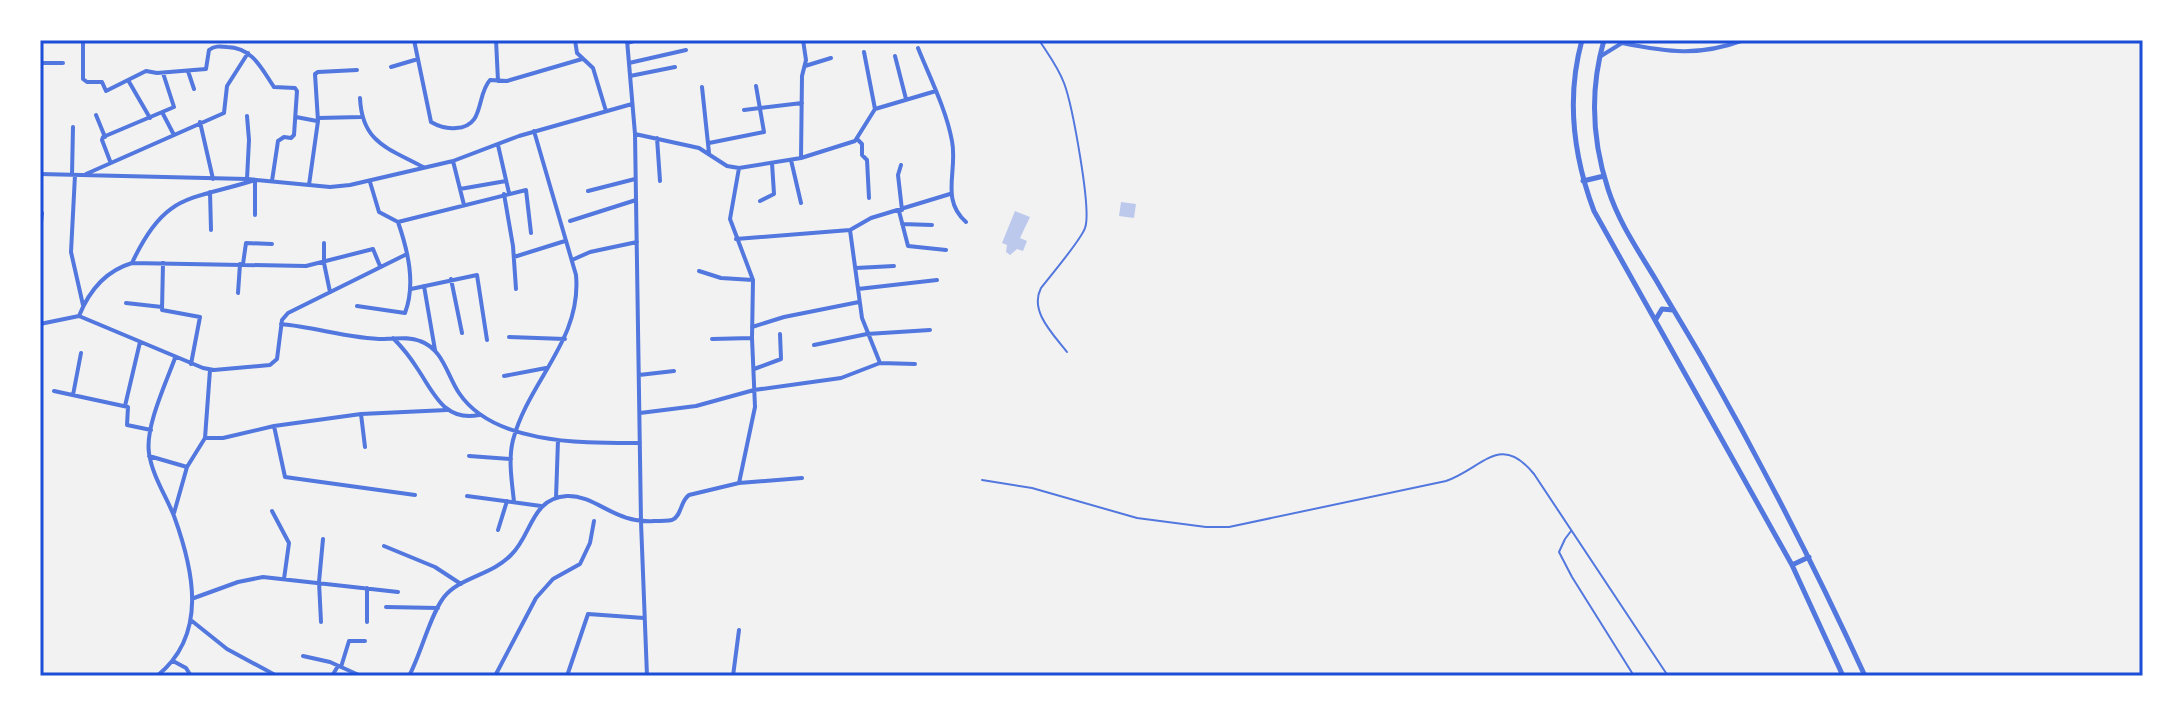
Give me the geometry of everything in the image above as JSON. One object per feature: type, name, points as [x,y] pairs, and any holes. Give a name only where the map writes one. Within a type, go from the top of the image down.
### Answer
[{"type":"street","points":[[83,40],[82,77],[87,82],[102,82],[106,91],[146,71],[163,73],[206,69],[211,47],[228,47],[248,53],[257,60],[274,87],[296,89],[294,136],[278,141],[271,181]]},
{"type":"street","points":[[414,40],[431,122],[452,129],[468,125],[477,116],[487,82],[507,81],[582,59]]},
{"type":"street","points":[[496,40],[498,81]]},
{"type":"street","points":[[575,40],[577,53],[593,68],[606,111]]},
{"type":"street","points":[[637,40],[627,41],[635,134],[641,522],[647,676]]},
{"type":"street","points":[[801,158],[805,66],[803,40]]},
{"type":"street","points":[[1582,40],[1575,70],[1573,100],[1576,146],[1583,181],[1594,211],[1792,565],[1843,676]]},
{"type":"street","points":[[1604,40],[1595,85],[1595,119],[1604,176],[1627,234],[1674,311],[1809,557],[1865,676]]},
{"type":"street","points":[[1600,56],[1620,42],[1686,53],[1708,51],[1744,40]]},
{"type":"street","points":[[918,48],[952,141],[954,156],[950,194],[955,210],[966,222]]},
{"type":"street","points":[[629,63],[686,50]]},
{"type":"street","points":[[864,52],[875,109]]},
{"type":"street","points":[[84,175],[225,111],[227,86],[248,53]]},
{"type":"street","points":[[895,56],[906,99]]},
{"type":"street","points":[[805,66],[831,58]]},
{"type":"street","points":[[391,67],[418,59]]},
{"type":"street","points":[[40,63],[63,63]]},
{"type":"street","points":[[630,76],[675,67]]},
{"type":"street","points":[[309,185],[318,120],[315,76],[318,72],[357,70]]},
{"type":"street","points":[[188,71],[194,89]]},
{"type":"street","points":[[110,161],[102,140],[105,137],[174,105],[163,73]]},
{"type":"street","points":[[128,80],[150,118]]},
{"type":"street","points":[[709,143],[761,135],[764,129],[756,86]]},
{"type":"street","points":[[702,87],[709,153]]},
{"type":"street","points":[[635,134],[699,148],[727,166],[739,168],[801,158],[857,139],[875,109],[936,91]]},
{"type":"street","points":[[360,98],[361,117],[374,139],[425,168]]},
{"type":"street","points":[[744,110],[802,103]]},
{"type":"street","points":[[40,174],[247,179],[330,187],[370,182],[453,161],[534,131],[632,104]]},
{"type":"street","points":[[162,112],[174,135]]},
{"type":"street","points":[[96,115],[105,137]]},
{"type":"street","points":[[247,116],[247,179]]},
{"type":"street","points":[[296,117],[318,120],[361,117]]},
{"type":"street","points":[[200,122],[213,179]]},
{"type":"street","points":[[73,127],[71,252],[83,305]]},
{"type":"street","points":[[514,502],[511,459],[516,432],[546,368],[565,339],[574,316],[578,292],[572,260],[534,131]]},
{"type":"street","points":[[657,138],[660,181]]},
{"type":"street","points":[[857,139],[867,160],[869,198]]},
{"type":"street","points":[[498,145],[506,181],[516,289]]},
{"type":"street","points":[[791,160],[801,203]]},
{"type":"street","points":[[453,161],[464,205]]},
{"type":"street","points":[[760,201],[774,194],[772,163]]},
{"type":"street","points":[[901,165],[898,175],[902,224],[908,246],[946,250]]},
{"type":"street","points":[[739,168],[730,219],[753,280],[754,369],[753,419],[739,483]]},
{"type":"street","points":[[1583,181],[1604,176]]},
{"type":"street","points":[[588,191],[635,179]]},
{"type":"street","points":[[132,263],[148,234],[170,208],[191,197],[255,180]]},
{"type":"street","points":[[255,180],[255,215]]},
{"type":"street","points":[[460,189],[506,181]]},
{"type":"street","points":[[370,182],[379,212],[398,222],[526,190],[531,233]]},
{"type":"street","points":[[210,192],[211,230]]},
{"type":"street","points":[[736,239],[850,230],[871,218],[950,194]]},
{"type":"street","points":[[570,221],[636,200]]},
{"type":"street","points":[[40,231],[42,213]]},
{"type":"street","points":[[357,306],[405,313],[411,289],[407,254],[398,222]]},
{"type":"street","points":[[902,224],[932,225]]},
{"type":"street","points":[[850,230],[859,302],[867,334],[880,363]]},
{"type":"street","points":[[514,257],[566,241]]},
{"type":"street","points":[[572,260],[590,252],[637,242]]},
{"type":"street","points":[[238,293],[246,243],[272,244]]},
{"type":"street","points":[[324,243],[324,263],[330,292]]},
{"type":"street","points":[[79,316],[83,305],[106,276],[118,267],[132,263],[306,266],[373,249],[380,266]]},
{"type":"street","points":[[40,324],[79,316],[210,370],[266,366],[274,363],[278,355],[281,324],[288,313],[407,254]]},
{"type":"street","points":[[163,263],[163,311],[200,317],[191,364]]},
{"type":"street","points":[[856,268],[894,266]]},
{"type":"street","points":[[699,271],[721,278],[753,280]]},
{"type":"street","points":[[411,289],[478,276],[487,340]]},
{"type":"street","points":[[451,279],[462,333]]},
{"type":"street","points":[[858,289],[937,280]]},
{"type":"street","points":[[424,286],[435,351],[460,395],[479,415],[516,432],[559,439],[640,443]]},
{"type":"street","points":[[752,327],[784,317],[859,302]]},
{"type":"street","points":[[126,303],[162,307]]},
{"type":"street","points":[[1656,319],[1662,309],[1674,311]]},
{"type":"street","points":[[281,324],[383,339],[420,341],[435,351]]},
{"type":"street","points":[[814,345],[867,334],[930,330]]},
{"type":"street","points":[[754,369],[781,359],[780,334]]},
{"type":"street","points":[[509,337],[565,339]]},
{"type":"street","points":[[393,338],[447,410]]},
{"type":"street","points":[[712,339],[752,338]]},
{"type":"street","points":[[125,406],[140,342]]},
{"type":"street","points":[[73,395],[81,353]]},
{"type":"street","points":[[157,676],[173,661],[185,641],[192,621],[194,598],[173,515],[149,456],[151,430],[175,357]]},
{"type":"street","points":[[640,413],[696,406],[754,390],[841,378],[880,363],[915,364]]},
{"type":"street","points":[[504,376],[546,368]]},
{"type":"street","points":[[173,515],[187,467],[205,438],[210,370]]},
{"type":"street","points":[[639,375],[674,371]]},
{"type":"street","points":[[54,391],[125,406],[129,408],[127,425],[151,430]]},
{"type":"street","points":[[205,438],[361,414],[447,410],[463,416],[479,415]]},
{"type":"street","points":[[361,414],[365,447]]},
{"type":"street","points":[[274,426],[285,477],[415,495]]},
{"type":"street","points":[[556,498],[559,439]]},
{"type":"street","points":[[149,456],[187,467]]},
{"type":"street","points":[[469,456],[511,459]]},
{"type":"street","points":[[409,676],[446,595],[507,560],[519,547],[535,513],[556,498],[583,499],[626,519],[641,522],[673,519],[686,497],[739,483],[802,478]]},
{"type":"street","points":[[467,496],[541,506]]},
{"type":"street","points":[[498,530],[507,501]]},
{"type":"street","points":[[272,511],[289,543],[284,579]]},
{"type":"street","points":[[495,676],[536,598],[553,579],[580,564],[590,543],[594,521]]},
{"type":"street","points":[[321,622],[319,582],[323,539]]},
{"type":"street","points":[[384,546],[435,567],[461,584]]},
{"type":"street","points":[[1792,565],[1809,557]]},
{"type":"street","points":[[194,598],[251,578],[319,582],[398,592]]},
{"type":"street","points":[[367,588],[367,622]]},
{"type":"street","points":[[386,607],[438,608]]},
{"type":"street","points":[[567,676],[588,614],[644,618]]},
{"type":"street","points":[[192,621],[227,649],[274,675]]},
{"type":"street","points":[[733,676],[739,630]]},
{"type":"street","points":[[332,676],[340,666],[349,641],[365,641]]},
{"type":"street","points":[[303,656],[340,666],[361,676]]},
{"type":"street","points":[[173,661],[186,668],[191,676]]},
{"type":"lane","points":[[1039,40],[1066,89],[1085,198],[1085,230],[1041,288],[1036,302],[1040,314],[1067,352]]},
{"type":"lane","points":[[982,480],[1032,488],[1137,518],[1229,527],[1446,481],[1489,457],[1506,453],[1514,455],[1527,465],[1668,676]]},
{"type":"lane","points":[[1572,530],[1559,552],[1634,676]]},
{"type":"building","points":[[1121,202],[1136,204],[1134,218],[1119,216]]},
{"type":"building","points":[[1015,211],[1030,217],[1020,238],[1027,241],[1023,251],[1017,249],[1010,255],[1006,252],[1007,245],[1002,243]]}]
